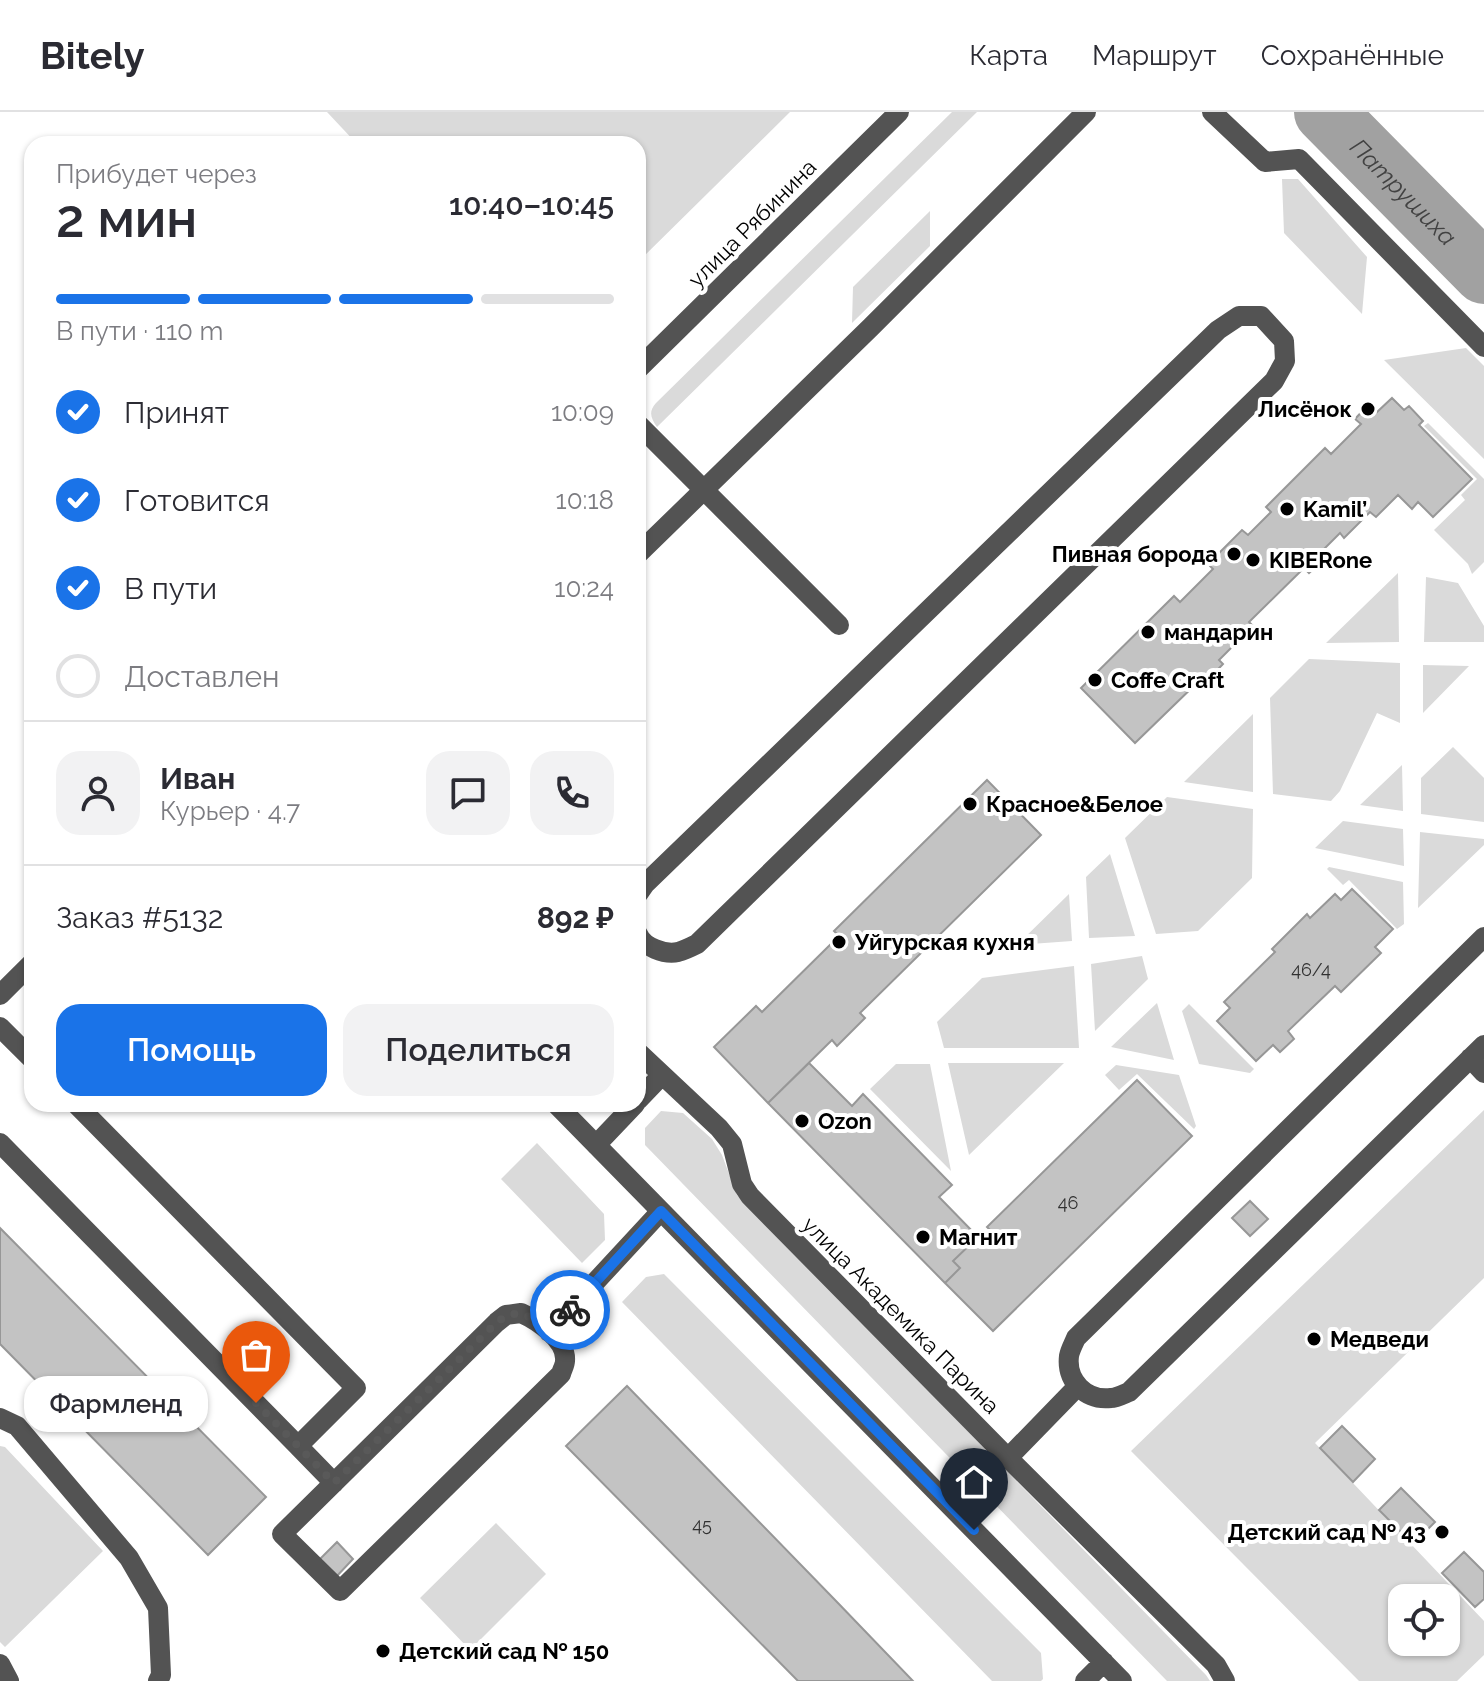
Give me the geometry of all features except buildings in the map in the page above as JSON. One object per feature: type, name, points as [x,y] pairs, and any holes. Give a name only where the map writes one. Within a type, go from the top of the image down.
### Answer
[{"type":"street","name":"улица Рябинина","points":[[646,361],[899,112]]},
{"type":"street","points":[[646,546],[1086,112]]},
{"type":"street","points":[[1212,112],[1265,162],[1299,159],[1484,347]]},
{"type":"street","points":[[646,883],[1218,330],[1239,316],[1261,316],[1284,341],[1285,361],[1274,381],[697,944],[675,953],[657,950],[646,943]]},
{"type":"street","points":[[646,432],[839,625]]},
{"type":"street","points":[[1479,1058],[1129,1392],[1113,1398],[1095,1397],[1077,1387],[1071,1373],[1069,1355],[1076,1338],[1484,937]]},
{"type":"street","points":[[0,995],[24,971]]},
{"type":"street","points":[[0,1027],[24,1051]]},
{"type":"street","name":"улица Академика Парина","points":[[646,1060],[719,1128],[732,1144],[742,1184],[750,1196],[1216,1665],[1225,1681]]},
{"type":"street","points":[[646,1092],[661,1076]]},
{"type":"street","points":[[84,1112],[356,1388],[298,1446]]},
{"type":"street","points":[[564,1112],[1122,1681]]},
{"type":"street","points":[[596,1145],[627,1112]]},
{"type":"street","points":[[0,1143],[334,1483]]},
{"type":"street","points":[[549,1332],[661,1211]]},
{"type":"street","points":[[521,1313],[549,1332],[562,1346],[566,1359],[561,1374],[340,1591],[282,1534],[506,1315],[521,1313]]},
{"type":"street","points":[[1008,1458],[1077,1387]]},
{"type":"street","points":[[0,1418],[17,1426],[129,1558],[158,1608],[161,1675],[158,1681]]},
{"type":"street","points":[[1085,1681],[1104,1662]]},
{"type":"street","points":[[0,1664],[9,1681]]},
{"type":"shaded area","points":[[327,112],[790,112],[646,254],[646,136],[350,136]]},
{"type":"shaded area","points":[[952,112],[977,112],[657,427],[651,415],[656,403]]},
{"type":"shaded area","points":[[1282,179],[1298,179],[1367,257],[1362,314],[1284,233]]},
{"type":"shaded area","points":[[930,211],[930,246],[852,323],[853,287]]},
{"type":"shaded area","points":[[1466,348],[1484,366],[1484,459],[1384,360]]},
{"type":"shaded area","points":[[1428,423],[1484,479],[1484,562],[1472,574],[1468,564],[1434,530],[1465,500],[1461,495],[1477,479],[1424,426]]},
{"type":"shaded area","points":[[1398,573],[1399,642],[1326,643]]},
{"type":"shaded area","points":[[1426,577],[1458,583],[1484,626],[1484,642],[1424,642]]},
{"type":"shaded area","points":[[1309,659],[1400,663],[1400,723],[1377,713],[1340,791],[1331,801],[1273,794],[1270,698]]},
{"type":"shaded area","points":[[1423,665],[1469,666],[1423,713]]},
{"type":"shaded area","points":[[1253,714],[1253,792],[1184,782]]},
{"type":"shaded area","points":[[1453,747],[1484,778],[1484,822],[1421,814],[1421,778]]},
{"type":"shaded area","points":[[1402,765],[1403,811],[1360,805]]},
{"type":"shaded area","points":[[1167,797],[1253,809],[1252,878],[1198,931],[1156,934],[1125,838]]},
{"type":"shaded area","points":[[1343,821],[1403,829],[1404,866],[1315,848]]},
{"type":"shaded area","points":[[1420,832],[1484,839],[1484,845],[1418,908]]},
{"type":"shaded area","points":[[1110,854],[1135,936],[1089,938],[1086,877]]},
{"type":"shaded area","points":[[1327,869],[1403,882],[1404,924],[1397,929],[1349,880],[1343,885]]},
{"type":"shaded area","points":[[1069,894],[1072,941],[1017,945]]},
{"type":"shaded area","points":[[1142,956],[1148,979],[1095,1031],[1091,964]]},
{"type":"shaded area","points":[[1074,966],[1079,1048],[944,1048],[937,1022],[982,978]]},
{"type":"shaded area","points":[[1157,1003],[1174,1060],[1111,1047]]},
{"type":"shaded area","points":[[1189,1004],[1254,1069],[1250,1073],[1199,1064],[1182,1011]]},
{"type":"shaded area","points":[[948,1063],[1064,1063],[969,1155]]},
{"type":"shaded area","points":[[896,1064],[930,1064],[951,1171],[870,1089]]},
{"type":"shaded area","points":[[1116,1065],[1179,1075],[1196,1126],[1194,1129],[1137,1074],[1119,1090],[1105,1075]]},
{"type":"shaded area","points":[[1484,1110],[1484,1278],[1315,1443],[1449,1584],[1388,1584],[1388,1656],[1460,1656],[1460,1596],[1484,1621],[1484,1655],[1457,1681],[1359,1681],[1131,1451]]},
{"type":"shaded area","points":[[661,1111],[683,1113],[712,1139],[722,1155],[737,1195],[1210,1681],[1167,1681],[645,1145],[645,1128]]},
{"type":"shaded area","points":[[537,1143],[604,1214],[605,1240],[582,1263],[501,1179]]},
{"type":"shaded area","points":[[664,1274],[1041,1653],[1041,1681],[992,1681],[622,1302],[646,1277]]},
{"type":"shaded area","points":[[0,1446],[5,1447],[103,1551],[5,1647],[0,1642]]},
{"type":"shaded area","points":[[496,1523],[546,1574],[470,1650],[420,1598]]},
{"type":"waterway","name":"Патрушиха","points":[[1325,112],[1484,273]]},
{"type":"way so far","points":[[256,1403],[334,1483],[506,1315],[521,1313],[549,1332],[570,1310]]},
{"type":"place","name":"Лисёнок","points":[[1368,409]]},
{"type":"place","name":"Kamil’","points":[[1287,509]]},
{"type":"place","name":"Пивная борода","points":[[1234,554]]},
{"type":"place","name":"KIBERone","points":[[1253,560]]},
{"type":"place","name":"мандарин","points":[[1148,632]]},
{"type":"place","name":"Coffe Craft","points":[[1095,680]]},
{"type":"place","name":"Красное&Белое","points":[[970,804]]},
{"type":"place","name":"Уйгурская кухня","points":[[839,942]]},
{"type":"place","name":"Ozon","points":[[802,1121]]},
{"type":"place","name":"Магнит","points":[[923,1237]]},
{"type":"place","name":"Медведи","points":[[1314,1339]]},
{"type":"place","name":"Фармленд","points":[[256,1403]]},
{"type":"place","name":"Детский сад № 43","points":[[1442,1532]]},
{"type":"place","name":"Детский сад № 150","points":[[383,1651]]},
{"type":"route","points":[[570,1310],[661,1211],[974,1530]]}]
